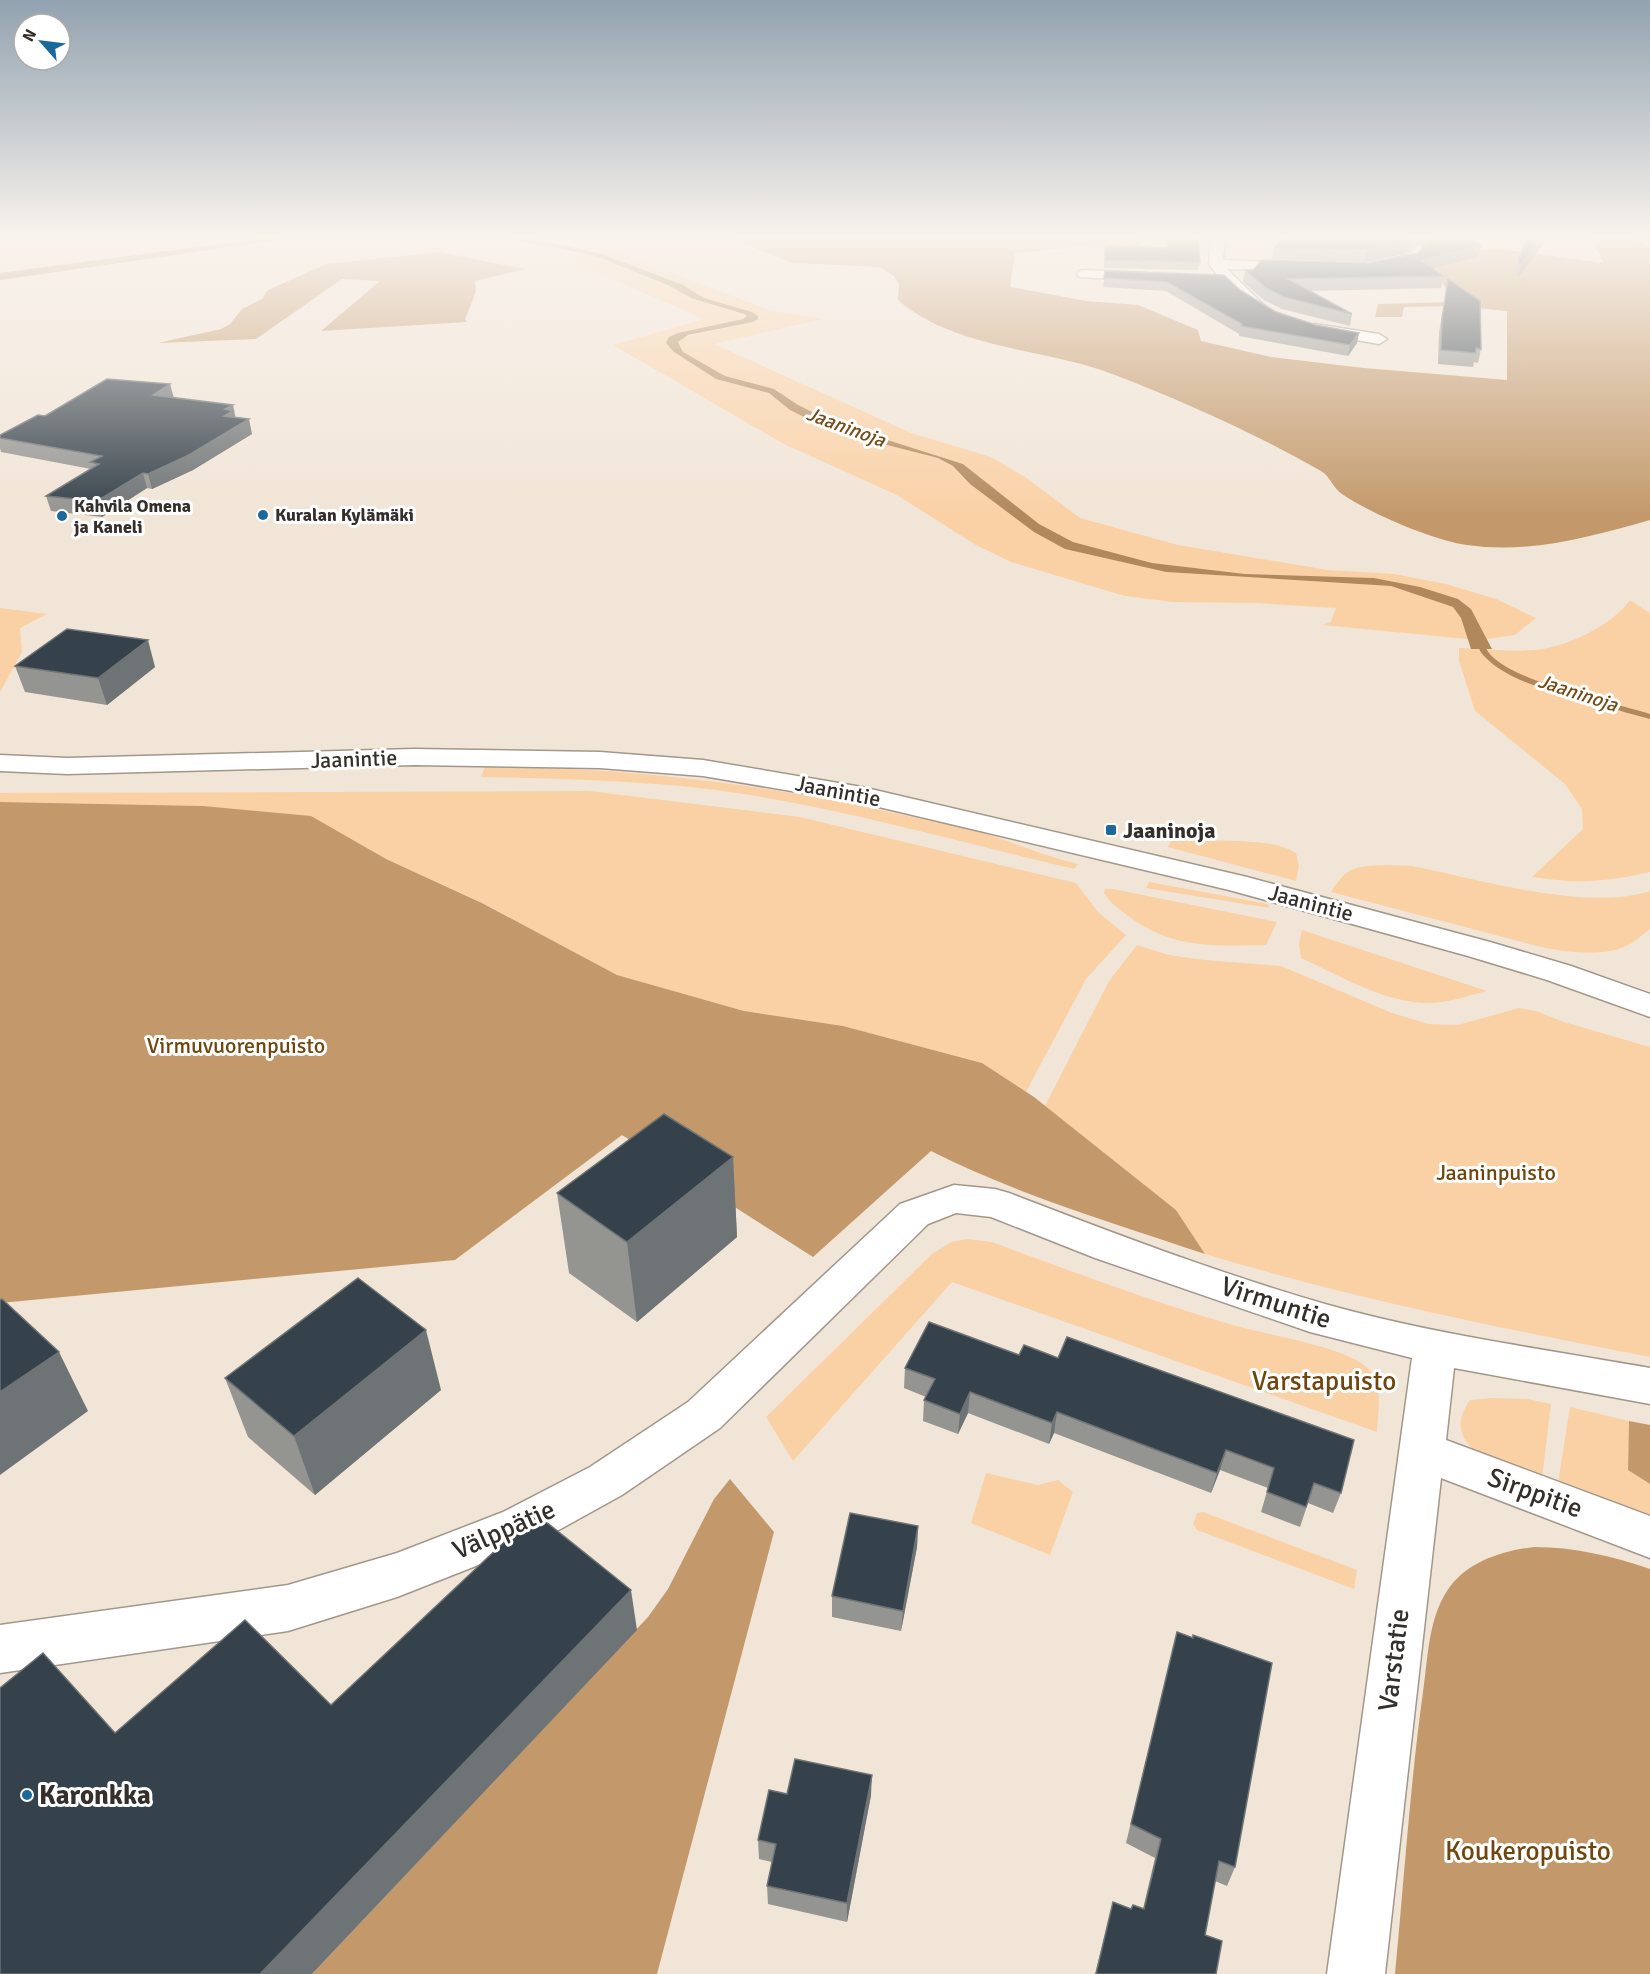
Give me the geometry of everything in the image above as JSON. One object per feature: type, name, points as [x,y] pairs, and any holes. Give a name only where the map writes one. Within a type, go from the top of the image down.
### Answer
[{"type":"street","points":[[1335,331],[1378,339]]},
{"type":"street","name":"Jaanintie","points":[[0,763],[67,766],[502,758],[600,760],[714,770],[862,795],[1236,883],[1479,949],[1647,1001]]},
{"type":"street","name":"Virmuntie","points":[[914,1214],[954,1199],[995,1203],[1109,1247],[1325,1320],[1434,1347],[1650,1386]]},
{"type":"street","name":"Välppätie","points":[[0,1649],[288,1608],[397,1575],[520,1527],[606,1481],[704,1415],[914,1214]]},
{"type":"street","name":"Varstatie","points":[[1356,1974],[1434,1347]]},
{"type":"street","name":"Sirppitie","points":[[1420,1450],[1650,1537]]},
{"type":"green space","points":[[211,331],[267,331],[256,339],[158,343]]},
{"type":"green space","points":[[662,331],[687,331],[678,333],[674,352],[716,379],[769,393],[806,418],[844,434],[938,458],[953,466],[970,484],[1065,549],[1166,572],[1391,586],[1453,607],[1461,618],[1468,639],[1322,625],[1331,622],[1336,608],[1256,603],[1173,602],[1125,596],[1011,562],[976,545],[897,495],[784,444],[613,345]]},
{"type":"green space","points":[[711,331],[770,331],[714,344],[911,433],[991,457],[1025,477],[1080,518],[1178,545],[1328,570],[1394,574],[1446,584],[1496,599],[1536,618],[1515,635],[1487,639],[1471,609],[1458,599],[1374,578],[1245,574],[1152,563],[1073,542],[1039,524],[963,464],[837,424],[798,405],[774,389],[725,376],[683,352],[678,342],[680,338]]},
{"type":"green space","points":[[953,331],[1198,331],[1201,341],[1271,357],[1364,368],[1507,380],[1507,331],[1650,331],[1650,520],[1582,538],[1537,546],[1490,547],[1467,545],[1438,538],[1368,509],[1339,491],[1321,471],[1246,431],[1168,396],[1088,366],[974,339]]},
{"type":"green space","points":[[1630,600],[1650,613],[1650,872],[1591,881],[1563,881],[1532,877],[1583,829],[1582,809],[1565,784],[1475,711],[1459,661],[1459,648],[1525,651],[1560,645],[1600,626],[1612,618]]},
{"type":"green space","points":[[0,608],[47,614],[20,628],[22,652],[0,692]]},
{"type":"green space","points":[[485,767],[650,774],[759,788],[867,807],[968,829],[1078,864],[1074,869],[872,820],[750,795],[649,784],[481,777]]},
{"type":"green space","points":[[589,791],[800,817],[1076,883],[1098,912],[1126,935],[1086,979],[1026,1092],[982,1063],[843,1026],[744,1011],[617,975],[483,903],[386,859],[203,806],[0,802],[0,793]]},
{"type":"green space","name":"Virmuvuorenpuisto","points":[[0,802],[203,806],[311,816],[386,859],[482,903],[617,975],[744,1011],[843,1026],[982,1063],[1034,1097],[1176,1210],[1205,1254],[1032,1195],[931,1151],[813,1257],[622,1135],[455,1260],[0,1303]]},
{"type":"green space","points":[[1171,841],[1254,842],[1285,848],[1296,853],[1299,866],[1296,881],[1168,847]]},
{"type":"green space","points":[[1387,865],[1412,866],[1564,896],[1596,898],[1650,891],[1650,929],[1626,946],[1607,952],[1565,951],[1545,948],[1331,892],[1343,876],[1354,869]]},
{"type":"green space","points":[[1149,882],[1268,904],[1269,908],[1146,888]]},
{"type":"green space","points":[[1105,889],[1277,922],[1266,945],[1210,945],[1176,940],[1143,926],[1127,915],[1112,903],[1104,893]]},
{"type":"green space","points":[[1302,930],[1487,991],[1453,1000],[1424,1003],[1387,996],[1301,958],[1299,944]]},
{"type":"green space","name":"Jaaninpuisto","points":[[1137,945],[1169,955],[1281,966],[1392,1013],[1429,1024],[1458,1025],[1519,1008],[1536,1011],[1564,1022],[1650,1047],[1650,1357],[1370,1298],[1205,1254],[1176,1210],[1045,1106],[1109,981]]},
{"type":"green space","name":"Varstapuisto","points":[[967,1239],[992,1242],[1169,1305],[1229,1324],[1319,1346],[1352,1358],[1371,1372],[1378,1387],[1377,1432],[952,1282],[793,1461],[766,1417],[932,1254],[951,1242]]},
{"type":"green space","points":[[1528,1399],[1551,1404],[1541,1486],[1495,1465],[1468,1445],[1462,1432],[1462,1417],[1470,1400]]},
{"type":"green space","points":[[1570,1407],[1629,1421],[1628,1470],[1650,1484],[1650,1515],[1604,1502],[1558,1483]]},
{"type":"green space","points":[[1629,1421],[1650,1425],[1650,1484],[1628,1470]]},
{"type":"green space","points":[[986,1473],[1038,1485],[1058,1480],[1073,1492],[1050,1555],[971,1523]]},
{"type":"green space","points":[[730,1479],[774,1532],[657,1974],[312,1974],[648,1617],[668,1589],[714,1499]]},
{"type":"green space","points":[[1203,1512],[1357,1570],[1354,1589],[1197,1530],[1193,1524],[1197,1513]]},
{"type":"green space","name":"Koukeropuisto","points":[[1534,1547],[1593,1553],[1650,1569],[1650,1974],[1395,1974],[1414,1762],[1428,1653],[1436,1614],[1447,1591],[1464,1572],[1474,1565],[1509,1551]]},
{"type":"water","points":[[707,331],[688,335],[678,342],[683,352],[725,376],[774,389],[798,405],[837,424],[963,464],[1039,524],[1073,542],[1152,563],[1245,574],[1374,578],[1420,587],[1458,599],[1471,609],[1492,649],[1471,649],[1461,618],[1453,607],[1391,586],[1166,572],[1065,549],[1034,532],[970,484],[953,466],[938,458],[844,434],[790,410],[769,393],[716,379],[674,352],[666,343],[669,337],[678,333]]},
{"type":"building","points":[[1270,331],[1359,333],[1350,345]]},
{"type":"building","points":[[1442,331],[1481,331],[1481,349],[1476,348],[1476,353],[1441,350]]},
{"type":"building","points":[[107,379],[170,384],[153,395],[233,405],[225,409],[233,411],[224,416],[249,419],[189,455],[148,474],[143,473],[97,501],[46,496],[99,464],[90,462],[102,456],[0,438],[0,435],[38,415],[45,416]]},
{"type":"building","points":[[67,629],[148,640],[98,678],[15,666]]},
{"type":"building","points":[[664,1114],[733,1157],[627,1242],[557,1193]]},
{"type":"building","points":[[358,1278],[426,1330],[294,1436],[225,1378]]},
{"type":"building","points":[[2,1299],[59,1352],[0,1392],[0,1300]]},
{"type":"building","points":[[929,1322],[1019,1355],[1024,1345],[1058,1358],[1067,1337],[1354,1440],[1341,1493],[1314,1483],[1306,1507],[1267,1492],[1274,1468],[1226,1450],[1217,1473],[1057,1412],[1052,1423],[970,1392],[960,1414],[924,1400],[935,1379],[905,1368]]},
{"type":"building","points":[[535,1513],[631,1590],[260,1974],[0,1974],[0,1688],[43,1653],[115,1733],[245,1620],[331,1705]]},
{"type":"building","points":[[850,1513],[918,1526],[903,1611],[832,1596]]},
{"type":"building","points":[[1177,1632],[1193,1638],[1193,1635],[1272,1663],[1235,1867],[1219,1861],[1205,1935],[1222,1941],[1216,1974],[1096,1974],[1113,1902],[1131,1909],[1133,1905],[1144,1909],[1161,1839],[1131,1824]]},
{"type":"building","points":[[795,1759],[872,1775],[847,1903],[767,1886],[776,1844],[758,1840],[769,1790],[787,1794]]},
{"type":"waterway","name":"Jaaninoja","points":[[1479,635],[1485,653],[1497,664],[1514,674],[1561,691],[1650,717]]},
{"type":"place","name":"Kuralan Kylämäki","points":[[263,515]]},
{"type":"place","name":"Kahvila Omena ja Kaneli","points":[[62,516]]},
{"type":"place","name":"Jaaninoja","points":[[1111,830]]},
{"type":"place","name":"Karonkka","points":[[27,1795]]}]
